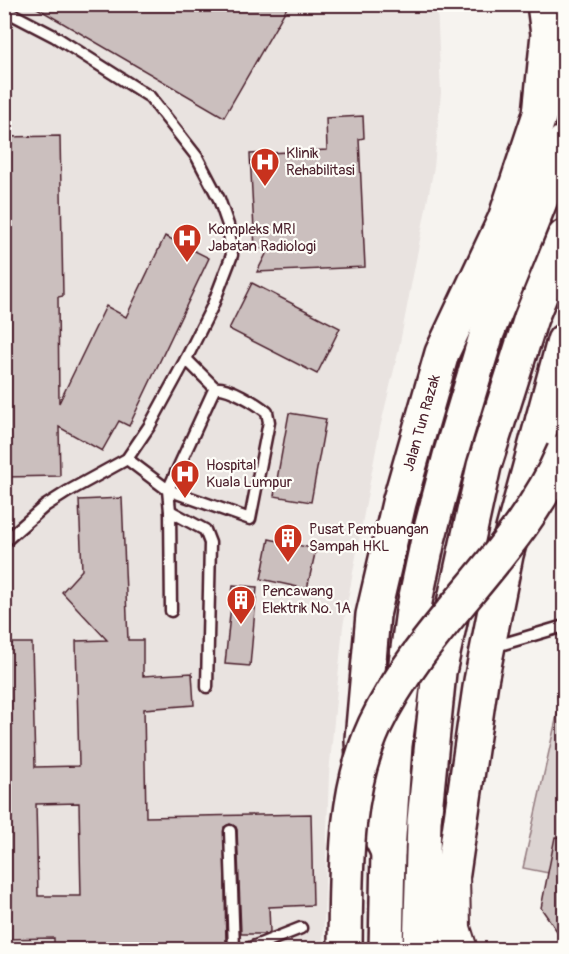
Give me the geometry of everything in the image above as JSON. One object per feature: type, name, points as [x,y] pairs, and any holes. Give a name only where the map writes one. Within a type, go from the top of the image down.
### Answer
[{"type":"main road","name":"Jalan Tun Razak","points":[[388,852],[365,804],[362,739],[374,615],[399,503],[442,353],[505,219],[540,114],[548,34],[544,4]]},
{"type":"main road","points":[[540,114],[557,85],[564,80]]},
{"type":"main road","name":"Jalan Tun Razak","points":[[386,950],[388,852],[395,745],[413,610],[428,540],[450,456],[487,333],[564,142]]},
{"type":"main road","points":[[421,946],[424,821],[439,672],[484,466],[531,318],[564,237]]},
{"type":"main road","points":[[421,946],[453,873],[487,649],[507,555],[564,341]]},
{"type":"main road","points":[[543,419],[564,382]]},
{"type":"main road","points":[[345,950],[349,828],[357,778],[375,726],[402,677],[533,509],[564,451]]},
{"type":"street","points":[[453,873],[454,928],[460,950]]},
{"type":"lane","points":[[4,10],[54,36],[150,98],[197,157],[219,199],[228,225],[232,255],[212,307],[186,359],[150,425],[127,459],[45,506],[4,543]]},
{"type":"lane","points":[[186,359],[215,388]]},
{"type":"lane","points":[[127,459],[168,490],[250,519],[269,422],[267,412],[260,406],[222,387],[215,388]]},
{"type":"lane","points":[[171,611],[168,490],[215,388]]},
{"type":"lane","points":[[170,511],[205,530],[210,543],[207,687]]},
{"type":"lane","points":[[487,649],[564,626]]},
{"type":"lane","points":[[230,831],[234,950]]},
{"type":"lane","points":[[245,950],[301,928]]},
{"type":"shaded area","name":"Hospital Kuala Lumpur","points":[[5,5],[437,5],[441,93],[434,167],[398,353],[380,428],[343,626],[329,774],[323,949],[5,950]]},
{"type":"shaded area","points":[[564,684],[564,876],[523,868]]},
{"type":"building","points":[[30,4],[289,4],[224,117]]},
{"type":"building","points":[[363,116],[364,138],[359,139],[365,267],[257,272],[269,248],[255,249],[250,154],[327,150],[326,118]]},
{"type":"building","points":[[60,136],[63,296],[58,297],[59,403],[106,306],[126,317],[165,236],[209,258],[129,426],[119,421],[102,451],[59,427],[60,476],[4,477],[4,137]]},
{"type":"building","points":[[252,283],[340,328],[317,374],[229,329]]},
{"type":"building","points":[[289,413],[326,419],[311,502],[274,496]]},
{"type":"building","points":[[122,498],[128,640],[143,640],[143,676],[192,673],[194,705],[144,709],[146,817],[311,814],[313,905],[269,907],[270,932],[266,934],[241,934],[237,830],[230,824],[224,827],[226,946],[54,950],[54,938],[4,939],[4,643],[32,643],[35,767],[79,766],[76,641],[107,640],[62,592],[82,570],[79,500]],"holes":[[[79,803],[81,896],[38,896],[36,804]]]},
{"type":"building","name":"Pusat Pembuangan Sampah HKL","points":[[269,539],[316,549],[307,589],[261,579]]},
{"type":"building","name":"Pencawang Elektrik No. 1A","points":[[233,585],[257,587],[250,666],[225,664]]},
{"type":"building","points":[[555,837],[564,838],[564,941],[541,908]]},
{"type":"place","name":"Klinik Rehabilitasi","points":[[265,188]]},
{"type":"place","name":"Kompleks MRI Jabatan Radiologi","points":[[187,264]]},
{"type":"place","name":"Hospital Kuala Lumpur","points":[[185,500]]},
{"type":"place","name":"Pusat Pembuangan Sampah HKL","points":[[288,564]]},
{"type":"place","name":"Pencawang Elektrik No. 1A","points":[[241,626]]}]
